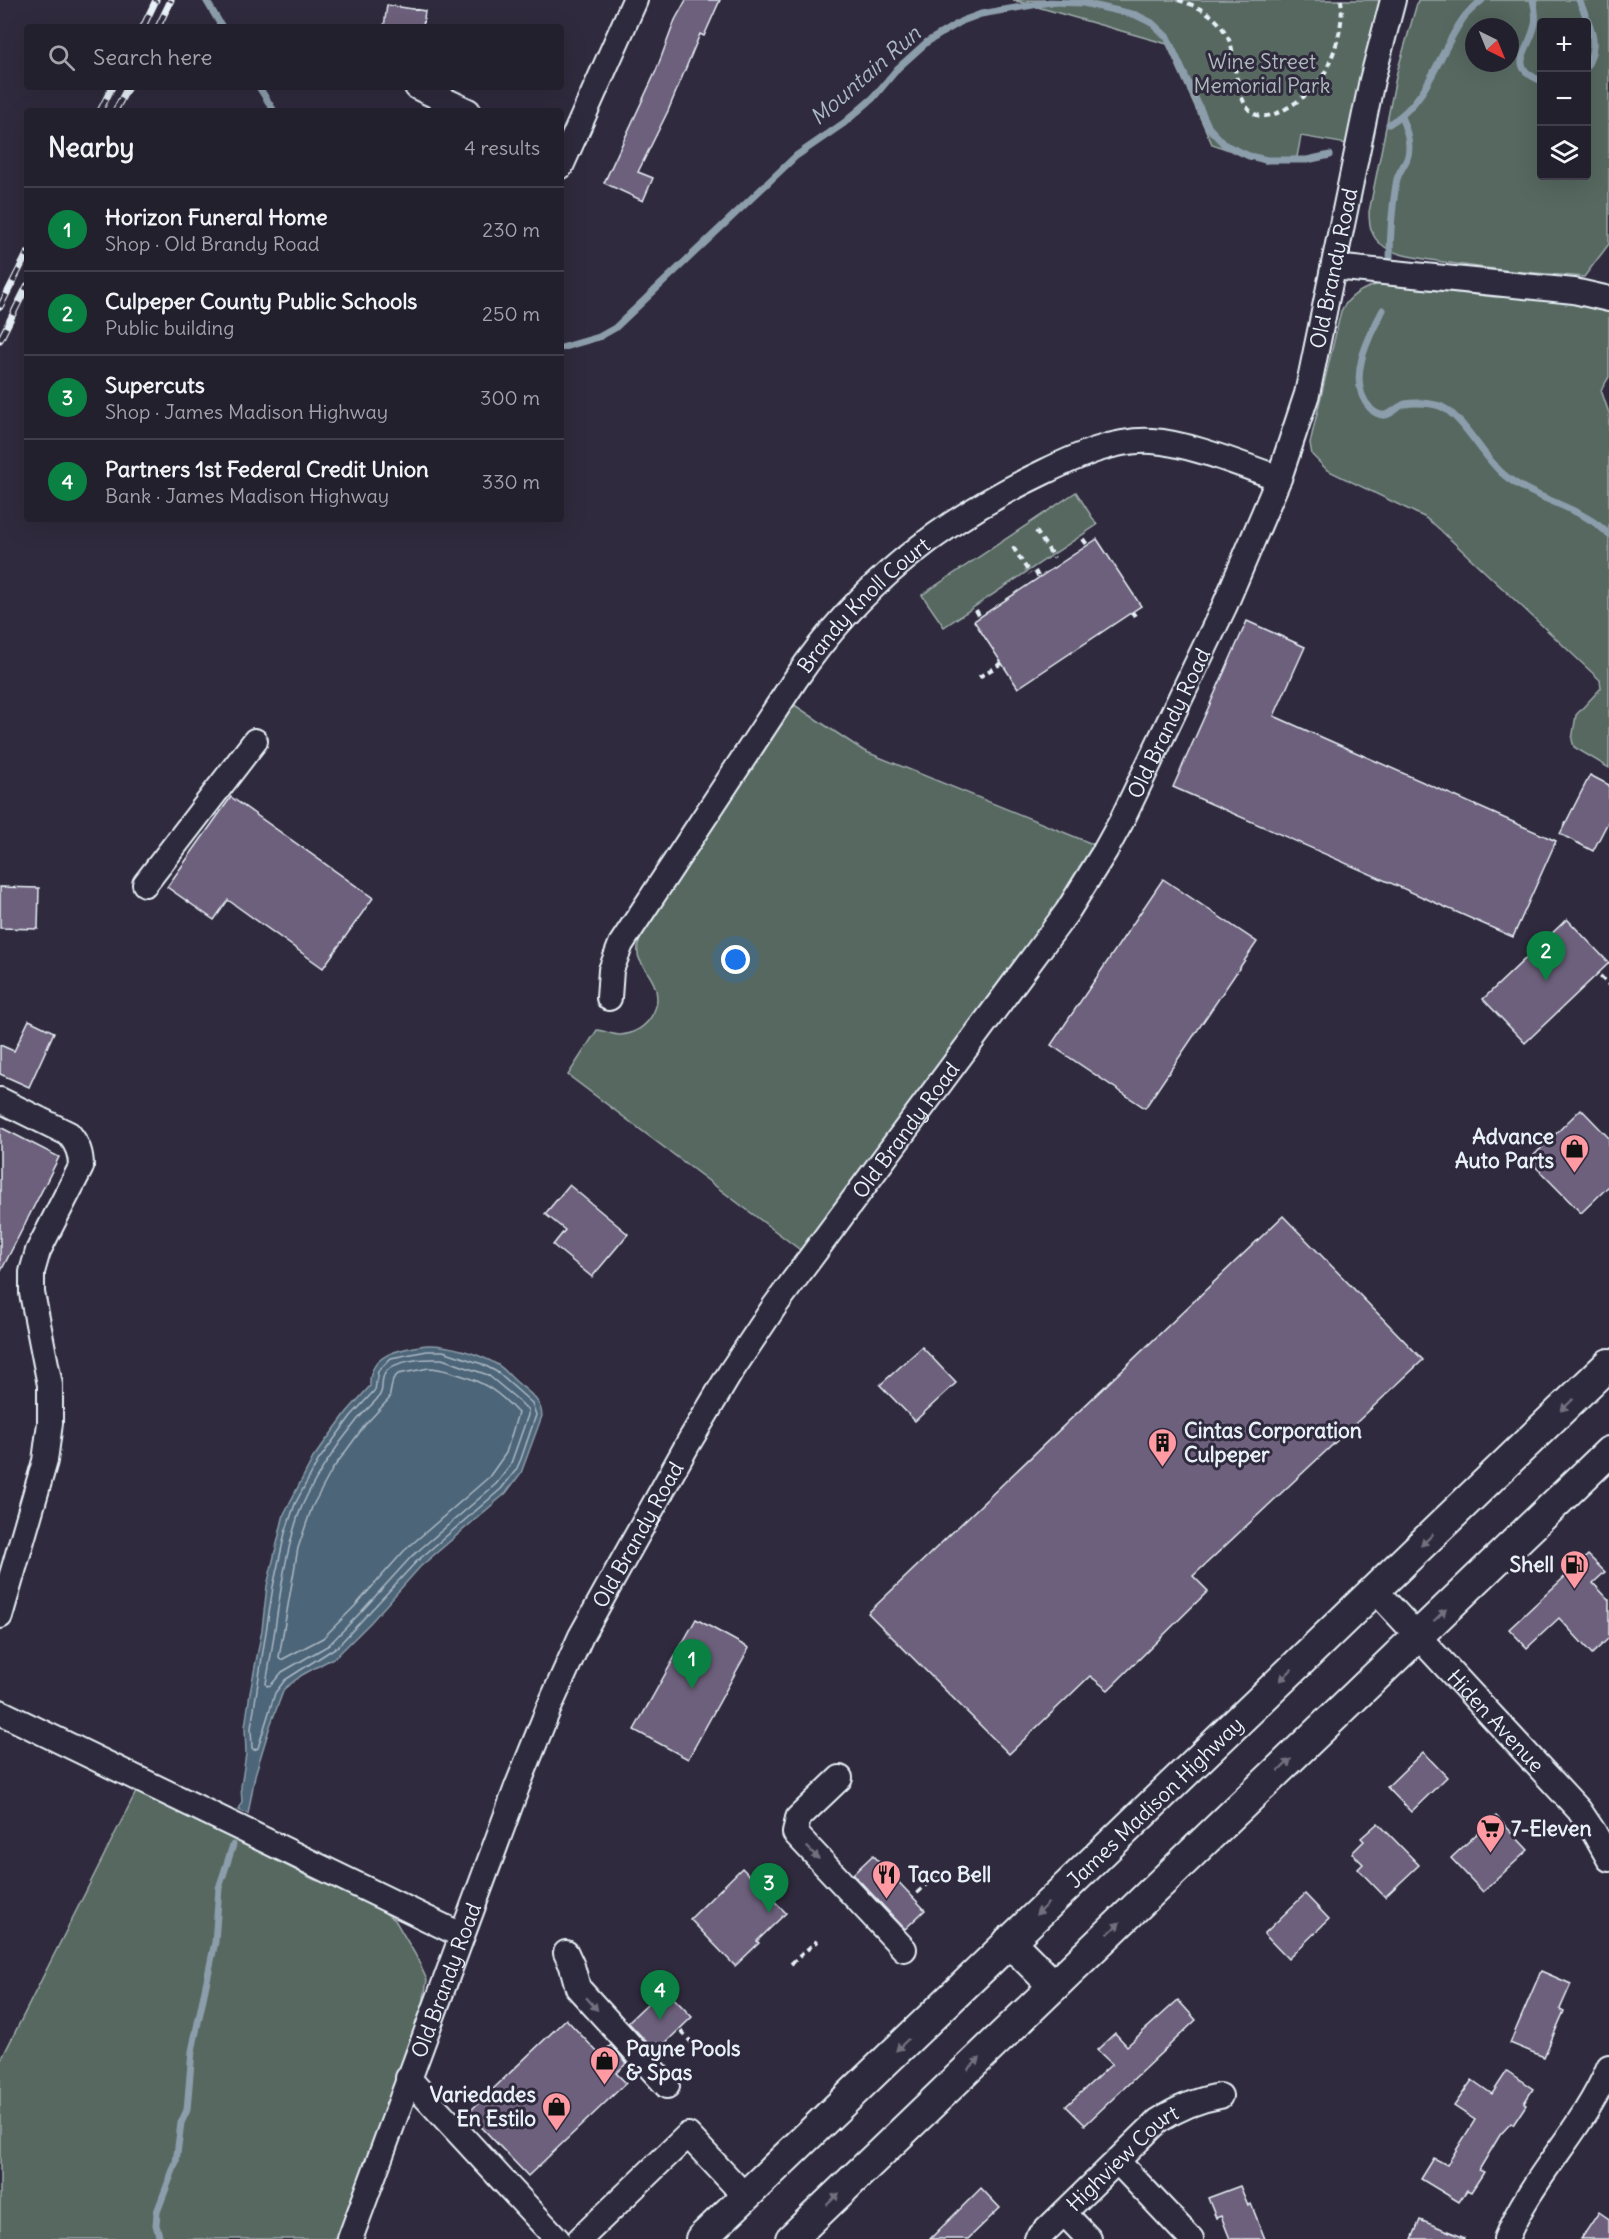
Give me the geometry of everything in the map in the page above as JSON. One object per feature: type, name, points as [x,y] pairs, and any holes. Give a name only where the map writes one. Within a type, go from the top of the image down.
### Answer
[{"type":"main road","name":"James Madison Highway","points":[[701,2239],[1609,1364]]},
{"type":"main road","points":[[791,2239],[1418,1636],[1606,1460]]},
{"type":"main road","points":[[1009,1941],[1054,1986]]},
{"type":"street","points":[[564,154],[635,0]]},
{"type":"street","name":"Old Brandy Road","points":[[350,2239],[461,1935],[548,1710],[581,1636],[624,1556],[724,1383],[774,1307],[1066,912],[1105,851],[1225,605],[1279,478],[1307,394],[1372,80],[1393,0]]},
{"type":"street","points":[[423,90],[462,108]]},
{"type":"street","points":[[1334,267],[1574,291],[1609,299]]},
{"type":"street","name":"Brandy Knoll Court","points":[[609,998],[611,970],[621,944],[800,672],[848,612],[906,557],[953,523],[1010,489],[1078,456],[1119,444],[1154,441],[1170,443],[1279,478]]},
{"type":"street","points":[[145,884],[255,741]]},
{"type":"street","points":[[0,1100],[69,1134],[81,1154],[81,1167],[38,1251],[32,1272],[32,1293],[50,1385],[50,1423],[45,1461],[0,1616]]},
{"type":"street","name":"Hiden Avenue","points":[[1375,1590],[1579,1810],[1609,1859]]},
{"type":"street","points":[[0,1712],[461,1935]]},
{"type":"street","points":[[840,1778],[798,1818],[795,1833],[904,1948]]},
{"type":"street","points":[[566,1953],[578,1988],[667,2086]]},
{"type":"street","points":[[1506,2239],[1531,2192],[1584,2116],[1609,2067]]},
{"type":"street","points":[[408,2079],[557,2239]]},
{"type":"street","name":"Highview Court","points":[[1037,2239],[1158,2121],[1178,2108],[1201,2099],[1220,2096]]},
{"type":"street","points":[[580,2239],[688,2135],[746,2196]]},
{"type":"street","points":[[1117,2161],[1191,2239]]},
{"type":"street","points":[[1064,2213],[1089,2239]]},
{"type":"path","points":[[1178,0],[1210,14],[1222,28],[1231,46],[1239,94],[1252,112],[1263,116],[1290,107],[1312,90],[1324,75],[1336,45],[1342,13],[1341,0]]},
{"type":"path","points":[[1036,531],[1054,558]]},
{"type":"path","points":[[1083,539],[1088,546]]},
{"type":"path","points":[[1012,547],[1039,578]]},
{"type":"path","points":[[975,610],[980,617]]},
{"type":"path","points":[[978,677],[1002,663]]},
{"type":"path","points":[[1600,976],[1609,985]]},
{"type":"path","points":[[917,1893],[941,1872]]},
{"type":"path","points":[[791,1964],[817,1941]]},
{"type":"path","points":[[681,2031],[701,2053]]},
{"type":"green space","name":"Wine Street Memorial Park","points":[[1013,0],[1382,0],[1347,144],[1301,136],[1297,157],[1265,163],[1212,144],[1167,44]]},
{"type":"green space","points":[[1418,0],[1609,0],[1609,244],[1584,277],[1488,268],[1406,256],[1387,249],[1378,242],[1371,230],[1369,212],[1397,72]]},
{"type":"green space","points":[[1379,284],[1495,297],[1571,299],[1609,309],[1609,377],[1601,390],[1609,413],[1609,768],[1574,747],[1572,740],[1576,715],[1601,688],[1600,680],[1436,526],[1424,517],[1327,470],[1312,455],[1310,443],[1341,311],[1357,293]]},
{"type":"green space","points":[[1076,492],[1097,525],[944,627],[922,595]]},
{"type":"green space","points":[[793,704],[864,751],[1095,845],[1080,876],[803,1252],[568,1075],[597,1030],[617,1035],[629,1033],[638,1030],[650,1018],[657,1002],[656,993],[651,977],[639,957],[638,945],[641,937]]},
{"type":"green space","points":[[137,1790],[315,1880],[338,1886],[370,1903],[395,1920],[415,1954],[427,1980],[422,2010],[407,2046],[346,2239],[0,2239],[0,2062]]},
{"type":"water","points":[[427,1345],[454,1348],[491,1361],[504,1369],[537,1401],[542,1416],[521,1473],[506,1493],[420,1567],[337,1656],[302,1675],[284,1689],[255,1775],[248,1814],[239,1810],[242,1801],[241,1787],[246,1754],[245,1727],[262,1630],[267,1586],[284,1514],[313,1458],[347,1412],[370,1386],[374,1366],[397,1351]]},
{"type":"building","points":[[686,0],[720,0],[704,36],[700,34],[668,111],[638,172],[653,178],[643,201],[604,183],[656,71],[675,20]]},
{"type":"building","points":[[387,5],[425,11],[423,24],[384,24]]},
{"type":"building","points":[[1097,539],[1141,606],[1018,688],[974,621]]},
{"type":"building","points":[[1247,621],[1305,647],[1274,716],[1556,841],[1513,937],[1173,787]]},
{"type":"building","points":[[1590,775],[1609,785],[1609,820],[1593,851],[1560,834]]},
{"type":"building","points":[[231,797],[373,898],[323,968],[228,900],[214,920],[167,887]]},
{"type":"building","points":[[1163,879],[1257,942],[1145,1108],[1051,1045]]},
{"type":"building","points":[[0,887],[39,888],[38,929],[0,928]]},
{"type":"building","points":[[1567,919],[1609,963],[1525,1043],[1483,999]]},
{"type":"building","points":[[29,1020],[54,1032],[29,1087],[0,1074],[0,1045],[14,1051]]},
{"type":"building","name":"Advance Auto Parts","points":[[1581,1109],[1609,1138],[1609,1186],[1581,1213],[1529,1160]]},
{"type":"building","points":[[0,1127],[59,1157],[0,1273]]},
{"type":"building","points":[[569,1185],[628,1234],[592,1277],[553,1245],[565,1230],[545,1214]]},
{"type":"building","name":"Cintas Corporation Culpeper","points":[[1283,1216],[1423,1360],[1193,1576],[1208,1591],[1108,1690],[1090,1676],[1009,1754],[868,1613]]},
{"type":"building","points":[[922,1347],[956,1383],[915,1421],[880,1385]]},
{"type":"building","points":[[1588,1555],[1605,1572],[1593,1583],[1609,1600],[1609,1638],[1592,1654],[1559,1618],[1527,1648],[1509,1629]]},
{"type":"building","points":[[696,1619],[749,1648],[688,1759],[634,1730]]},
{"type":"building","points":[[1423,1752],[1447,1777],[1411,1812],[1387,1787]]},
{"type":"building","name":"7-Eleven","points":[[1496,1816],[1528,1850],[1483,1892],[1451,1858]]},
{"type":"building","points":[[1378,1823],[1419,1865],[1385,1897],[1358,1869],[1363,1864],[1352,1853],[1364,1841],[1361,1838]]},
{"type":"building","name":"Taco Bell","points":[[873,1855],[925,1910],[905,1929],[853,1874]]},
{"type":"building","points":[[742,1868],[786,1913],[735,1966],[690,1919]]},
{"type":"building","points":[[1305,1894],[1329,1919],[1288,1959],[1264,1934]]},
{"type":"building","points":[[1541,1971],[1571,1984],[1560,2009],[1564,2011],[1544,2057],[1510,2043]]},
{"type":"building","points":[[664,1988],[692,2017],[656,2052],[628,2022]]},
{"type":"building","points":[[1178,2000],[1196,2020],[1085,2125],[1066,2106],[1112,2064],[1097,2050],[1115,2033],[1127,2046]]},
{"type":"building","points":[[566,2019],[600,2055],[611,2045],[627,2063],[616,2073],[626,2083],[528,2176],[468,2113]]},
{"type":"building","points":[[1507,2071],[1533,2089],[1513,2125],[1511,2123],[1500,2135],[1479,2170],[1484,2172],[1471,2192],[1467,2190],[1459,2202],[1421,2179],[1434,2158],[1447,2165],[1475,2120],[1454,2106],[1472,2080],[1492,2094]]},
{"type":"building","points":[[1240,2186],[1248,2205],[1251,2204],[1265,2239],[1230,2239],[1221,2216],[1216,2218],[1208,2198]]},
{"type":"building","points":[[981,2188],[1000,2208],[968,2239],[930,2239]]},
{"type":"building","points":[[1599,2212],[1609,2219],[1609,2239],[1581,2239]]},
{"type":"building","points":[[1420,2220],[1465,2238],[1465,2239],[1412,2239]]},
{"type":"waterway","name":"Mountain Run","points":[[206,0],[220,24]]},
{"type":"waterway","name":"Mountain Run","points":[[1389,124],[1403,114],[1424,89],[1465,16],[1482,0]]},
{"type":"waterway","name":"Mountain Run","points":[[1533,0],[1535,25],[1524,52],[1522,64],[1531,76],[1537,79]]},
{"type":"waterway","name":"Mountain Run","points":[[1579,0],[1587,18]]},
{"type":"waterway","name":"Mountain Run","points":[[564,347],[599,337],[615,328],[796,156],[844,123],[873,98],[898,68],[927,42],[962,21],[981,14],[1050,2],[1083,3],[1136,15],[1152,23],[1167,37],[1209,128],[1225,145],[1249,156],[1267,160],[1307,160],[1330,155]]},
{"type":"waterway","name":"Mountain Run","points":[[1591,30],[1593,41],[1591,55]]},
{"type":"waterway","name":"Mountain Run","points":[[261,90],[272,108]]},
{"type":"waterway","points":[[1390,260],[1397,181],[1409,152],[1407,134],[1401,117]]},
{"type":"waterway","points":[[1383,310],[1366,345],[1359,372],[1363,397],[1371,409],[1383,415],[1409,403],[1442,407],[1457,419],[1503,474],[1529,491],[1586,517],[1609,535]]},
{"type":"waterway","points":[[160,2239],[156,2225],[157,2212],[176,2162],[181,2123],[187,2110],[192,2051],[215,1942],[219,1888],[233,1845]]},
{"type":"railway","points":[[144,24],[156,0]]},
{"type":"railway","points":[[159,24],[171,0]]},
{"type":"railway","points":[[102,108],[110,90]]},
{"type":"railway","points":[[117,108],[126,90]]},
{"type":"railway","points":[[0,307],[24,260]]},
{"type":"railway","points":[[0,340],[24,292]]},
{"type":"place","name":"Culpeper County Public Schools","points":[[1546,981]]},
{"type":"place","name":"Advance Auto Parts","points":[[1575,1174]]},
{"type":"place","name":"Cintas Corporation Culpeper","points":[[1163,1468]]},
{"type":"place","name":"Shell","points":[[1575,1590]]},
{"type":"place","name":"Horizon Funeral Home","points":[[692,1689]]},
{"type":"place","name":"7-Eleven","points":[[1490,1854]]},
{"type":"place","name":"Taco Bell","points":[[887,1900]]},
{"type":"place","name":"Supercuts","points":[[769,1913]]},
{"type":"place","name":"Partners 1st Federal Credit Union","points":[[660,2020]]},
{"type":"place","name":"Payne Pools & Spas","points":[[605,2086]]},
{"type":"place","name":"Variedades En Estilo","points":[[557,2132]]}]
